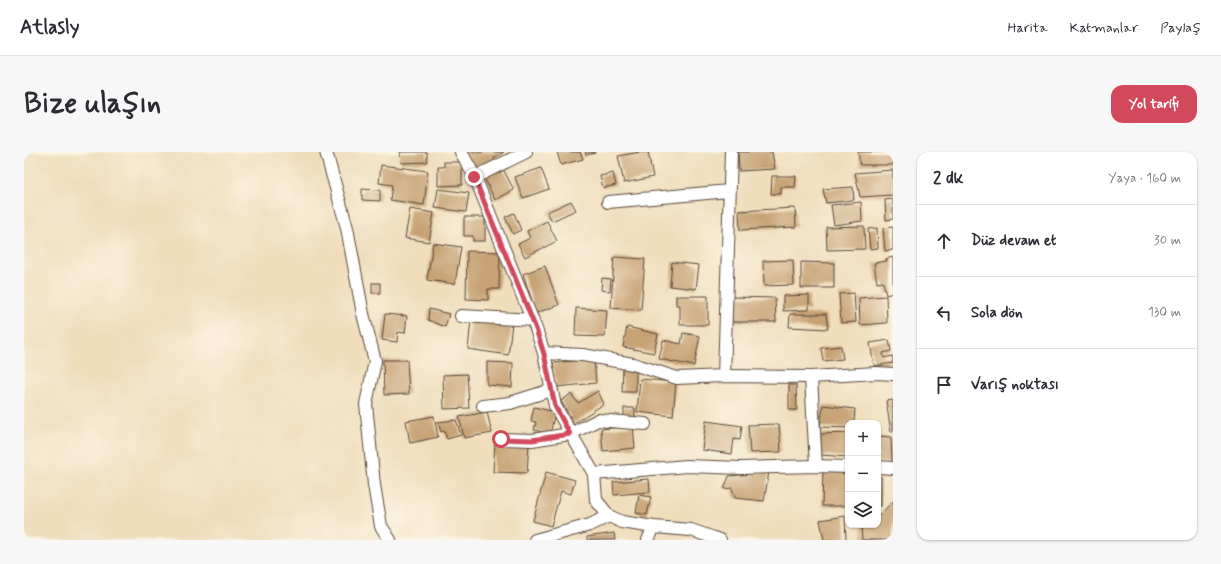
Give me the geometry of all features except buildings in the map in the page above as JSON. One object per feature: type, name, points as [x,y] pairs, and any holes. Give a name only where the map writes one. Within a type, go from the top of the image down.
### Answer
[{"type":"street","points":[[326,152],[347,228],[363,314],[375,361],[366,404],[374,485],[381,526],[390,540]]},
{"type":"street","points":[[461,152],[474,177],[533,320],[544,354],[555,406],[594,474],[596,500],[609,516],[622,522],[654,527],[691,530],[720,540]]},
{"type":"street","points":[[474,177],[526,152]]},
{"type":"street","points":[[724,376],[731,152]]},
{"type":"street","points":[[608,202],[729,191]]},
{"type":"street","points":[[462,316],[533,320]]},
{"type":"street","points":[[544,354],[583,355],[633,364],[677,378],[724,376],[811,377],[876,373],[893,374]]},
{"type":"street","points":[[811,377],[816,466]]},
{"type":"street","points":[[484,406],[510,403],[551,390]]},
{"type":"street","points":[[501,439],[532,440],[570,434],[598,420],[645,424]]},
{"type":"street","points":[[594,474],[687,466],[741,468],[816,466],[845,467]]},
{"type":"street","points":[[881,468],[893,468]]},
{"type":"street","points":[[535,540],[590,525],[609,516]]},
{"type":"street","points":[[648,540],[654,527]]},
{"type":"route","points":[[474,177],[521,289],[536,329],[544,354],[555,406],[570,434],[532,440],[501,439]]}]
